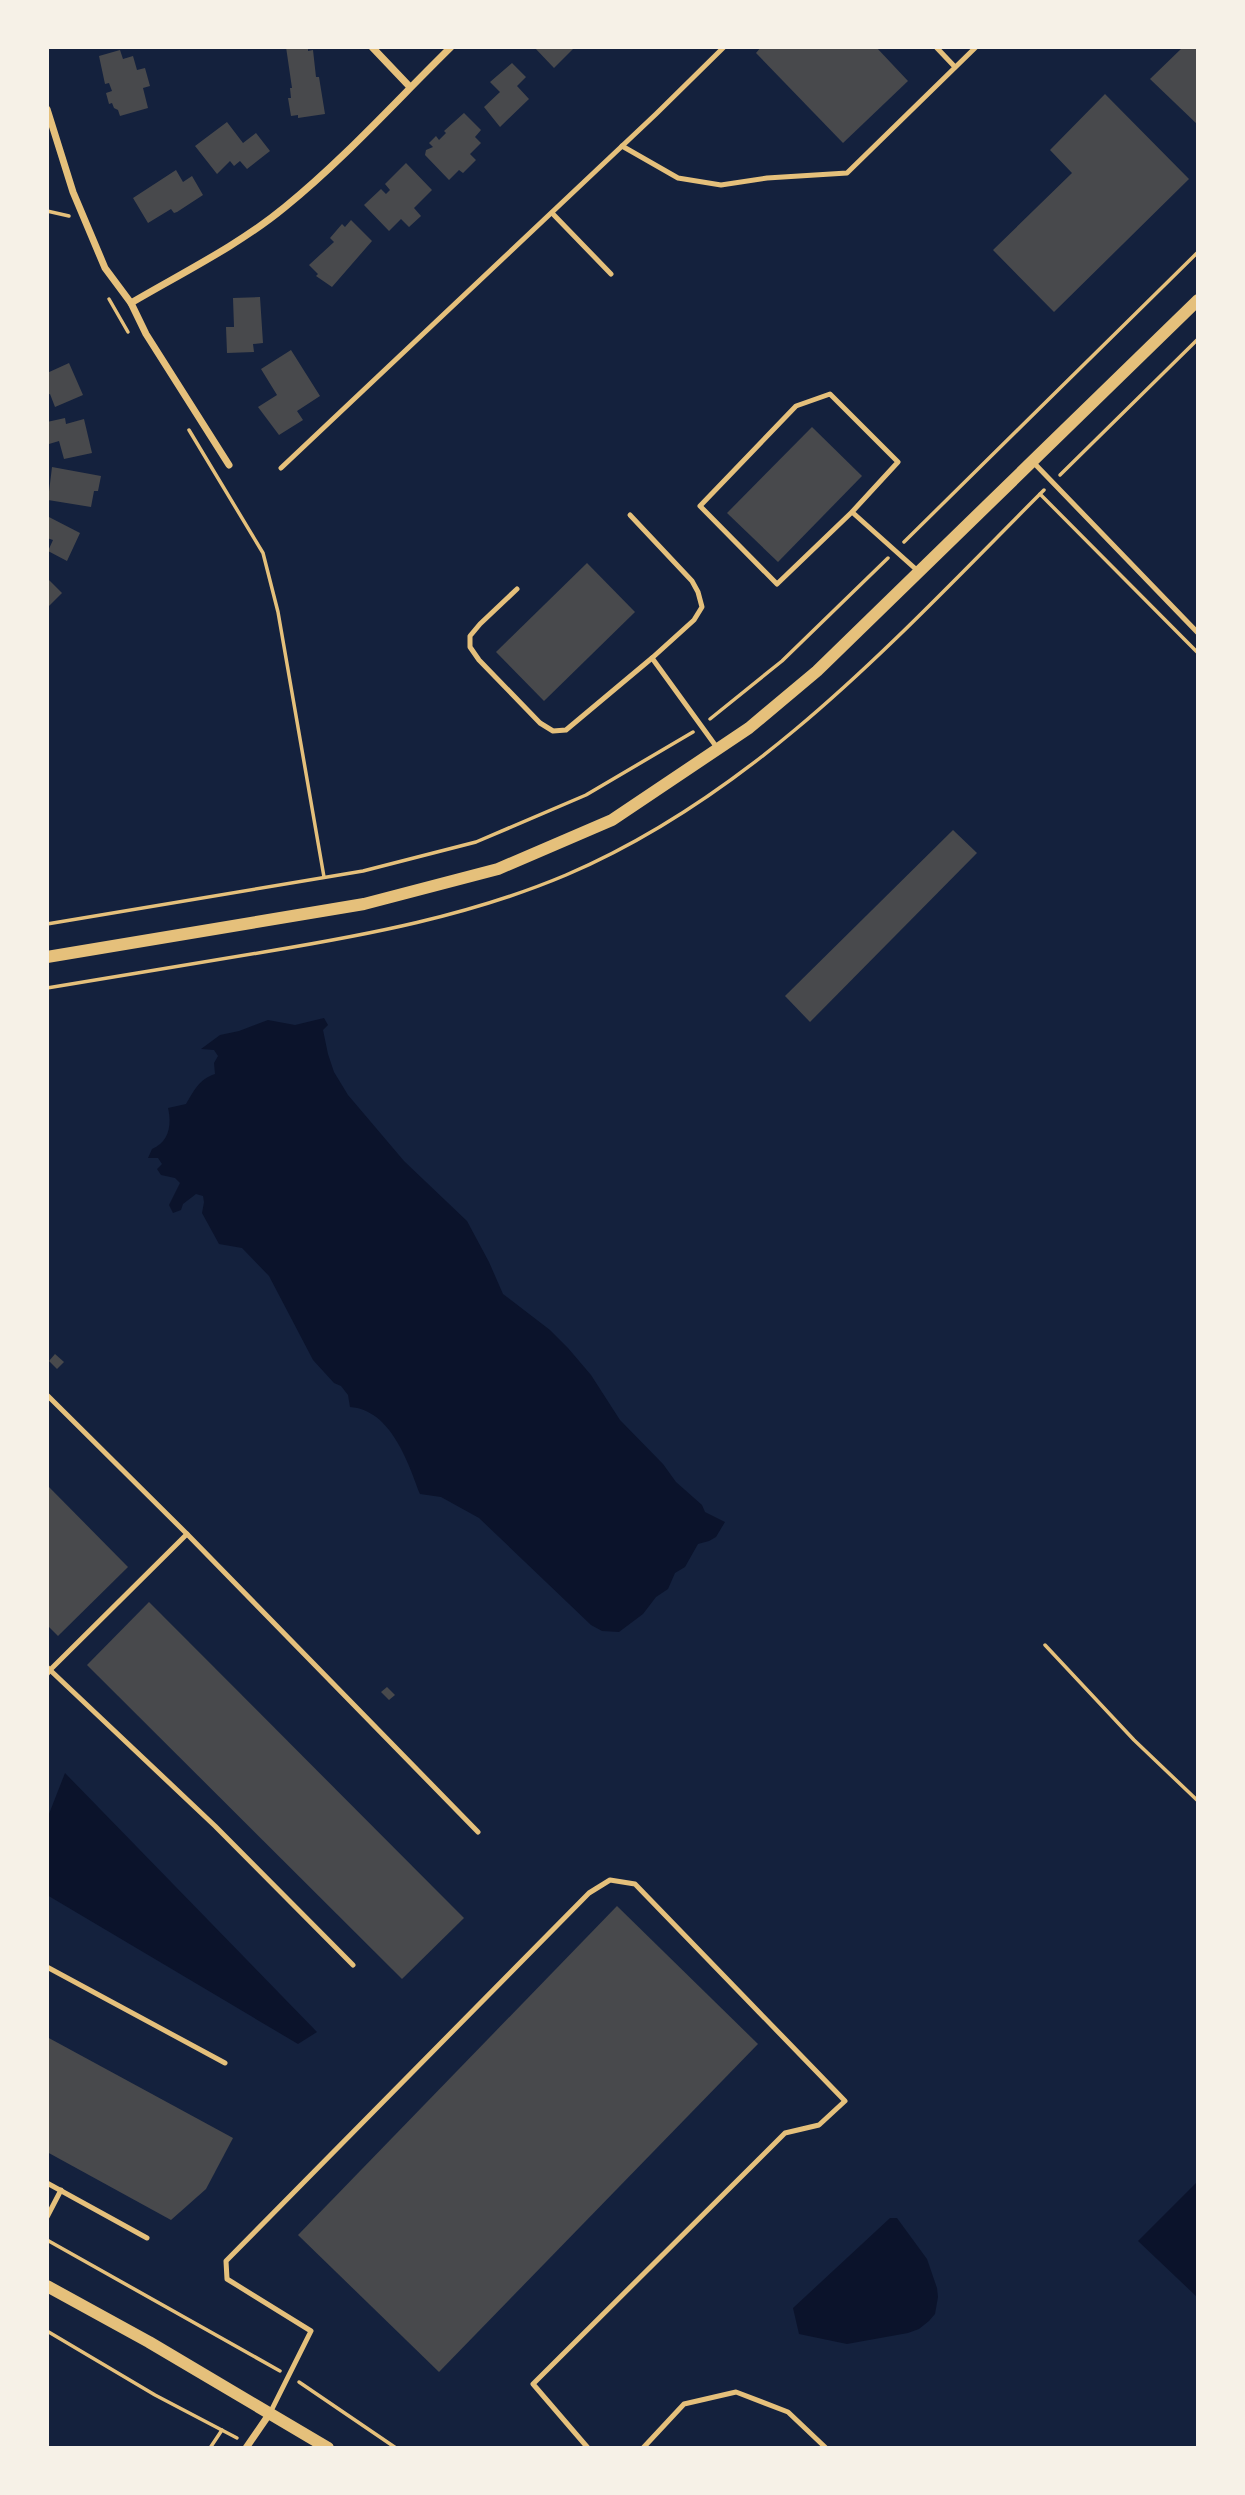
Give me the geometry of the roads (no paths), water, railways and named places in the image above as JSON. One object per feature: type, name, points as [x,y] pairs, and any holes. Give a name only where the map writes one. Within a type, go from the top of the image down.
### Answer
[{"type":"street","points":[[372,47],[410,87]]},
{"type":"street","points":[[131,303],[246,235],[284,208],[451,47]]},
{"type":"street","points":[[47,109],[74,192],[105,268],[131,303],[146,334],[229,466]]},
{"type":"street","points":[[47,957],[364,904],[498,869],[612,820],[749,728],[817,671],[1198,300]]},
{"type":"street","points":[[47,2286],[149,2342],[328,2448]]},
{"type":"street","points":[[247,2446],[270,2413]]},
{"type":"lane","points":[[281,468],[724,47]]},
{"type":"lane","points":[[936,47],[956,67]]},
{"type":"lane","points":[[622,146],[678,177],[721,186],[767,178],[847,173],[976,47]]},
{"type":"lane","points":[[552,213],[611,274]]},
{"type":"lane","points":[[830,394],[898,462],[852,512],[777,584],[700,506],[796,406],[830,394]]},
{"type":"lane","points":[[1033,462],[1198,633]]},
{"type":"lane","points":[[852,512],[919,572]]},
{"type":"lane","points":[[517,589],[470,636],[470,647],[479,660],[540,723],[553,731],[566,730],[652,658],[694,620],[702,607],[692,581],[630,515]]},
{"type":"lane","points":[[652,658],[719,749]]},
{"type":"lane","points":[[47,1395],[478,1832]]},
{"type":"lane","points":[[187,1534],[48,1670],[215,1826],[353,1965]]},
{"type":"lane","points":[[270,2413],[311,2331],[227,2279],[226,2261],[589,1893],[610,1880],[635,1884],[845,2101],[819,2124],[785,2133],[533,2385],[588,2448]]},
{"type":"lane","points":[[47,1967],[225,2063]]},
{"type":"lane","points":[[47,2183],[147,2238]]},
{"type":"lane","points":[[47,2217],[61,2190]]},
{"type":"lane","points":[[643,2448],[684,2404],[736,2392],[788,2412],[826,2448]]},
{"type":"water","points":[[324,1018],[328,1025],[323,1030],[328,1054],[334,1072],[348,1095],[404,1161],[467,1221],[503,1294],[550,1330],[568,1348],[591,1375],[620,1420],[663,1464],[676,1482],[702,1505],[705,1512],[725,1522],[716,1537],[698,1544],[685,1567],[675,1573],[668,1589],[656,1597],[643,1614],[619,1632],[602,1631],[591,1625],[479,1518],[441,1497],[420,1494],[410,1467],[387,1427],[377,1417],[350,1407],[348,1395],[341,1386],[334,1383],[313,1360],[269,1276],[242,1248],[219,1244],[202,1213],[203,1196],[196,1194],[183,1204],[181,1210],[173,1213],[169,1205],[180,1183],[175,1178],[161,1175],[157,1169],[162,1164],[158,1158],[148,1158],[152,1149],[162,1142],[168,1132],[168,1108],[186,1104],[201,1082],[215,1074],[214,1063],[218,1056],[214,1050],[201,1049],[220,1035],[268,1020],[295,1025]]},
{"type":"water","points":[[65,1773],[317,2032],[298,2044],[47,1895],[47,1819]]},
{"type":"water","points":[[1198,2181],[1198,2298],[1138,2241]]},
{"type":"water","points":[[890,2218],[897,2218],[927,2259],[937,2288],[935,2314],[919,2329],[908,2333],[847,2344],[799,2334],[793,2308]]}]
